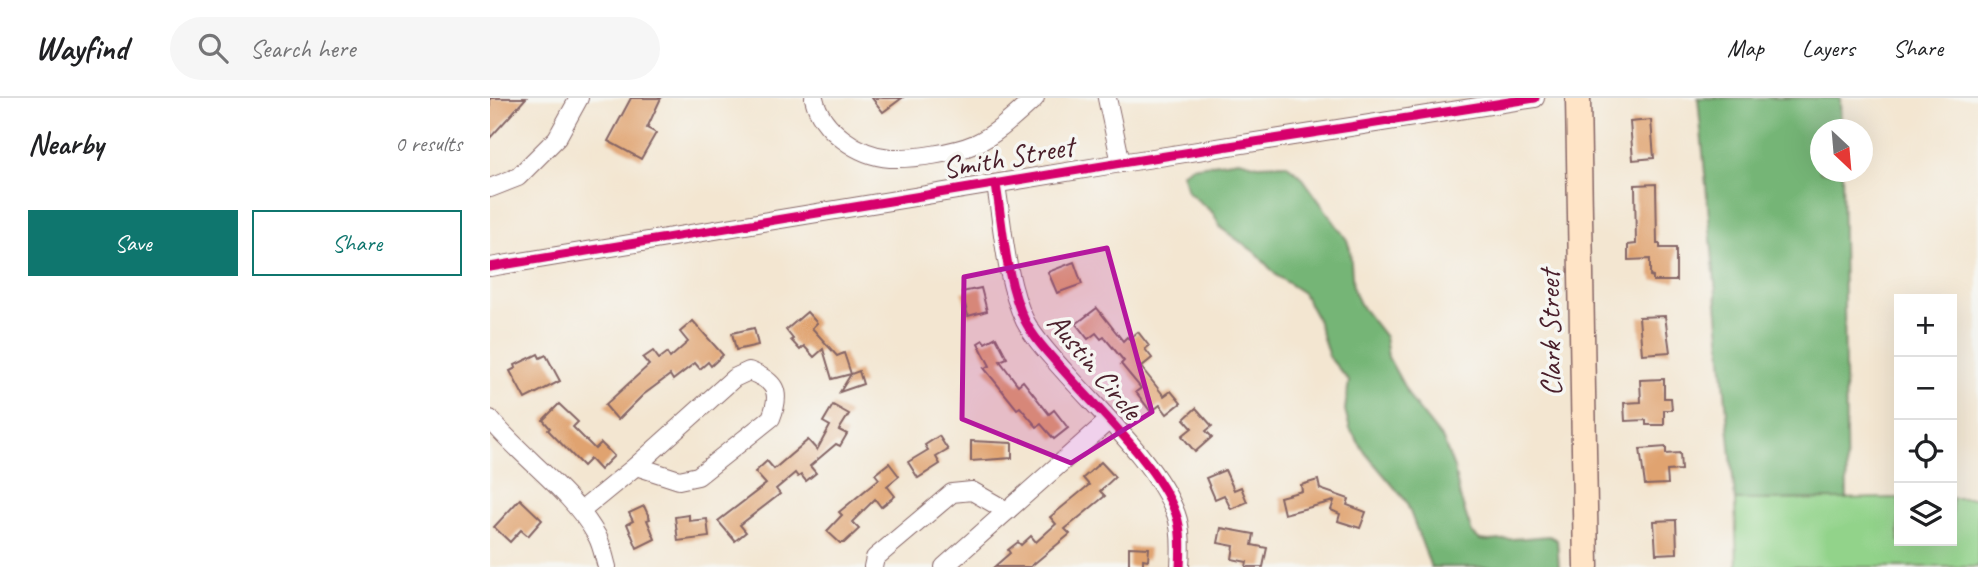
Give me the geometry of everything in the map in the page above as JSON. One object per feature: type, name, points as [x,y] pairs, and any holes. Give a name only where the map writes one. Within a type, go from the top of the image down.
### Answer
[{"type":"main road","name":"Clark Street","points":[[1578,98],[1586,567]]},
{"type":"street","points":[[490,188],[518,177],[557,138],[579,98]]},
{"type":"street","points":[[814,98],[826,123],[846,141],[864,151],[889,158],[962,149],[979,142],[1035,98]]},
{"type":"street","points":[[1107,98],[1121,163]]},
{"type":"street","name":"Smith Street","points":[[490,267],[1535,98]]},
{"type":"street","name":"Austin Circle","points":[[996,185],[1015,294],[1026,321],[1040,344],[1161,485],[1177,515],[1180,567]]},
{"type":"street","points":[[581,511],[636,466],[734,378],[750,371],[766,377],[775,390],[776,405],[771,418],[698,476],[679,480],[636,466]]},
{"type":"street","points":[[490,419],[581,511],[599,538],[607,567]]},
{"type":"street","points":[[944,567],[1108,421]]},
{"type":"street","points":[[873,567],[875,558],[952,493],[972,491],[1007,511]]},
{"type":"highlighted area","points":[[1107,248],[1152,412],[1071,463],[962,419],[964,277]]},
{"type":"green space","points":[[1698,98],[1840,98],[1841,119],[1810,119],[1810,182],[1842,182],[1847,499],[1735,500]]},
{"type":"green space","points":[[1239,160],[1258,165],[1286,164],[1301,176],[1347,240],[1353,289],[1361,306],[1385,337],[1388,357],[1412,401],[1443,440],[1454,468],[1472,533],[1480,540],[1489,541],[1549,536],[1557,540],[1559,567],[1431,567],[1406,501],[1366,454],[1350,429],[1345,410],[1349,381],[1329,357],[1317,319],[1303,293],[1277,276],[1256,253],[1221,228],[1213,213],[1188,192],[1182,173],[1191,167]]},
{"type":"green space","points":[[1894,498],[1894,546],[1957,546],[1957,498],[1978,498],[1978,567],[1737,567],[1735,500]]},
{"type":"building","points":[[490,98],[526,98],[490,138]]},
{"type":"building","points":[[631,98],[661,98],[647,128],[656,133],[641,159],[608,141]]},
{"type":"building","points":[[872,98],[902,98],[883,112]]},
{"type":"building","points":[[1651,120],[1654,158],[1633,160],[1630,122]]},
{"type":"building","points":[[1656,184],[1657,244],[1660,244],[1660,248],[1676,248],[1676,281],[1653,281],[1650,276],[1650,259],[1628,260],[1628,245],[1636,244],[1635,185]]},
{"type":"building","points":[[1074,262],[1082,284],[1057,293],[1048,272]]},
{"type":"building","points":[[981,288],[987,311],[968,316],[962,292]]},
{"type":"building","points":[[1097,308],[1123,341],[1138,332],[1149,346],[1145,349],[1152,358],[1141,367],[1164,396],[1171,391],[1181,403],[1167,414],[1160,405],[1151,412],[1136,392],[1141,388],[1104,337],[1101,339],[1096,333],[1088,339],[1076,324]]},
{"type":"building","points":[[807,312],[817,323],[812,328],[837,356],[844,353],[851,374],[832,379],[823,349],[814,357],[804,346],[800,350],[791,340],[793,339],[786,330]]},
{"type":"building","points":[[1665,316],[1670,352],[1642,354],[1639,317]]},
{"type":"building","points":[[693,321],[723,355],[711,366],[708,362],[700,369],[695,363],[673,380],[670,375],[643,395],[618,420],[605,405],[649,365],[643,358],[653,351],[659,359],[667,353],[670,358],[688,342],[680,332]]},
{"type":"building","points":[[754,328],[758,345],[736,350],[732,333]]},
{"type":"building","points":[[996,337],[1007,358],[1000,361],[1018,385],[1023,381],[1049,414],[1054,410],[1068,428],[1054,439],[1041,424],[1037,427],[1020,407],[1017,409],[984,368],[990,366],[978,343],[983,340],[985,343]]},
{"type":"building","points":[[538,354],[540,358],[546,355],[560,381],[525,399],[510,371],[516,368],[515,365]]},
{"type":"building","points":[[859,371],[863,384],[840,392],[851,374]]},
{"type":"building","points":[[1664,379],[1664,398],[1671,398],[1672,410],[1664,410],[1664,425],[1646,425],[1646,420],[1625,421],[1624,403],[1641,402],[1640,380]]},
{"type":"building","points":[[559,404],[578,422],[573,427],[595,449],[601,443],[614,456],[600,470],[590,459],[583,466],[548,430],[550,428],[543,420]]},
{"type":"building","points":[[833,405],[849,414],[839,430],[847,434],[840,446],[836,444],[810,466],[816,473],[806,481],[795,473],[776,489],[780,494],[740,525],[746,532],[735,541],[718,521],[766,484],[755,472],[767,461],[774,469],[808,440],[817,450],[830,426],[823,422]]},
{"type":"building","points":[[1196,408],[1212,426],[1206,431],[1212,437],[1195,452],[1182,436],[1192,428],[1184,419]]},
{"type":"building","points":[[939,436],[948,450],[936,457],[940,464],[918,478],[908,462],[928,450],[925,445]]},
{"type":"building","points":[[971,441],[1012,443],[1012,458],[971,461]]},
{"type":"building","points":[[1666,447],[1666,454],[1680,453],[1681,470],[1667,471],[1668,484],[1645,485],[1640,449]]},
{"type":"building","points":[[1101,462],[1115,477],[1100,491],[1105,496],[1065,529],[1070,534],[1030,567],[994,567],[1018,542],[1021,545],[1031,536],[1036,542],[1056,524],[1050,517],[1089,485],[1083,478]]},
{"type":"building","points":[[889,463],[899,476],[887,486],[895,496],[881,507],[875,499],[852,522],[859,529],[844,543],[840,543],[827,531],[842,515],[839,512],[879,479],[875,474]]},
{"type":"building","points":[[1225,470],[1234,490],[1241,487],[1247,502],[1231,509],[1224,495],[1215,499],[1206,478]]},
{"type":"building","points":[[1318,480],[1320,489],[1349,499],[1347,505],[1366,512],[1360,528],[1338,521],[1340,514],[1331,510],[1334,501],[1284,514],[1280,497],[1302,491],[1301,485]]},
{"type":"building","points":[[520,499],[542,520],[528,536],[521,530],[510,542],[494,527]]},
{"type":"building","points":[[644,506],[655,539],[637,548],[627,524],[633,521],[629,513]]},
{"type":"building","points":[[689,515],[689,521],[707,519],[709,537],[678,541],[675,517]]},
{"type":"building","points":[[1676,520],[1677,553],[1656,554],[1654,521]]},
{"type":"building","points":[[1221,528],[1254,534],[1252,545],[1267,548],[1263,567],[1246,567],[1247,562],[1232,559],[1234,546],[1218,543]]},
{"type":"building","points":[[1129,547],[1149,548],[1148,560],[1143,559],[1143,567],[1129,567]]},
{"type":"cycle path","points":[[490,267],[1535,98]]},
{"type":"cycle path","points":[[996,185],[1009,272],[1025,321],[1043,347],[1126,439],[1156,477],[1178,520],[1181,540],[1180,567]]}]
